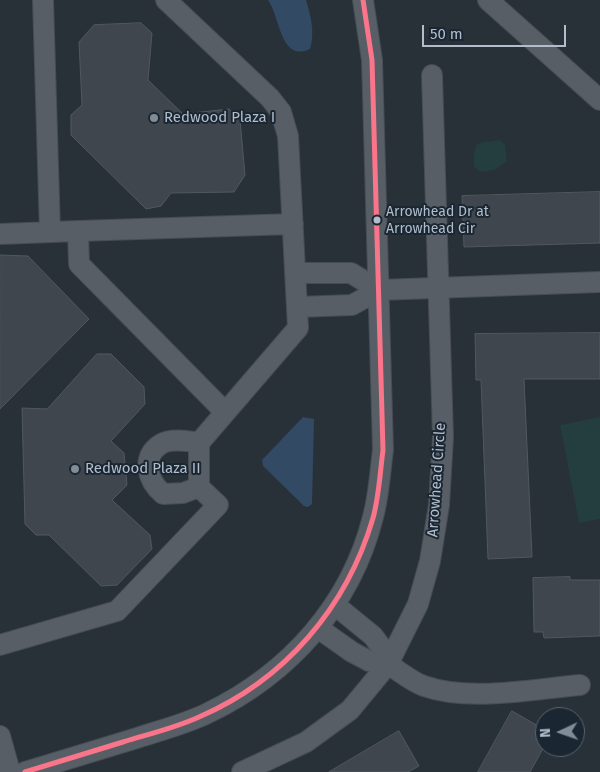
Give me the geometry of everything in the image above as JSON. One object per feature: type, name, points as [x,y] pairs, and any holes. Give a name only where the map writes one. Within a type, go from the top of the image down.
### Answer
[{"type":"street","points":[[43,0],[50,232]]},
{"type":"street","points":[[166,0],[270,98],[281,112],[288,136],[298,328],[199,443],[198,488]]},
{"type":"street","points":[[25,772],[178,725],[207,714],[240,696],[274,672],[302,647],[335,605],[351,576],[367,537],[378,494],[383,450],[372,60],[363,0]]},
{"type":"street","points":[[488,0],[600,100]]},
{"type":"street","name":"Arrowhead Circle","points":[[242,772],[306,742],[350,710],[388,664],[418,604],[430,561],[439,505],[442,437],[432,75]]},
{"type":"street","points":[[0,234],[293,224]]},
{"type":"street","points":[[78,231],[79,264],[225,412]]},
{"type":"street","points":[[295,273],[351,273],[379,290]]},
{"type":"street","points":[[298,307],[352,305],[379,290],[600,282]]},
{"type":"street","points":[[198,488],[182,493],[163,494],[150,478],[148,466],[152,454],[161,444],[186,440],[199,443]]},
{"type":"street","points":[[0,645],[117,611],[218,505],[198,488]]},
{"type":"street","points":[[335,605],[373,636],[382,648],[388,664]]},
{"type":"street","points":[[318,628],[352,652],[369,661],[388,664],[423,686],[450,692],[480,694],[580,685]]},
{"type":"street","points":[[0,736],[10,772]]},
{"type":"green space","points":[[499,140],[505,144],[507,161],[495,170],[479,172],[474,166],[475,147],[480,143]]},
{"type":"green space","points":[[600,417],[600,519],[579,523],[560,425]]},
{"type":"water","points":[[268,0],[306,0],[311,18],[310,49],[300,52],[292,49],[287,44]]},
{"type":"water","points":[[303,417],[314,419],[312,504],[308,507],[304,506],[263,466],[262,460]]},
{"type":"building","name":"Redwood Plaza I","points":[[141,23],[152,33],[148,80],[183,114],[229,109],[240,120],[245,175],[234,192],[171,193],[161,206],[146,209],[71,135],[71,115],[82,105],[79,42],[94,25]]},
{"type":"building","points":[[600,192],[600,243],[464,247],[462,196]]},
{"type":"building","points":[[0,255],[28,256],[89,319],[0,409]]},
{"type":"building","points":[[600,333],[600,379],[524,379],[532,557],[488,559],[481,380],[476,380],[475,334]]},
{"type":"building","name":"Redwood Plaza II","points":[[97,354],[111,354],[144,387],[145,404],[111,441],[124,453],[127,485],[112,500],[150,535],[152,549],[117,585],[101,586],[49,535],[36,535],[25,524],[22,408],[47,409]]},
{"type":"building","points":[[570,577],[570,580],[600,580],[600,636],[544,638],[543,632],[534,632],[533,578]]},
{"type":"building","points":[[512,711],[535,724],[535,757],[538,757],[530,772],[478,772]]},
{"type":"building","points":[[399,731],[419,766],[408,772],[329,772]]},
{"type":"transit line","points":[[25,772],[190,721],[230,701],[259,683],[285,661],[308,637],[329,610],[347,581],[362,551],[375,510],[383,450],[372,60],[363,0]]},
{"type":"place","name":"Redwood Plaza I","points":[[154,118]]},
{"type":"place","name":"Arrowhead Dr at Arrowhead Cir","points":[[377,220]]},
{"type":"place","name":"Redwood Plaza II","points":[[75,469]]}]
